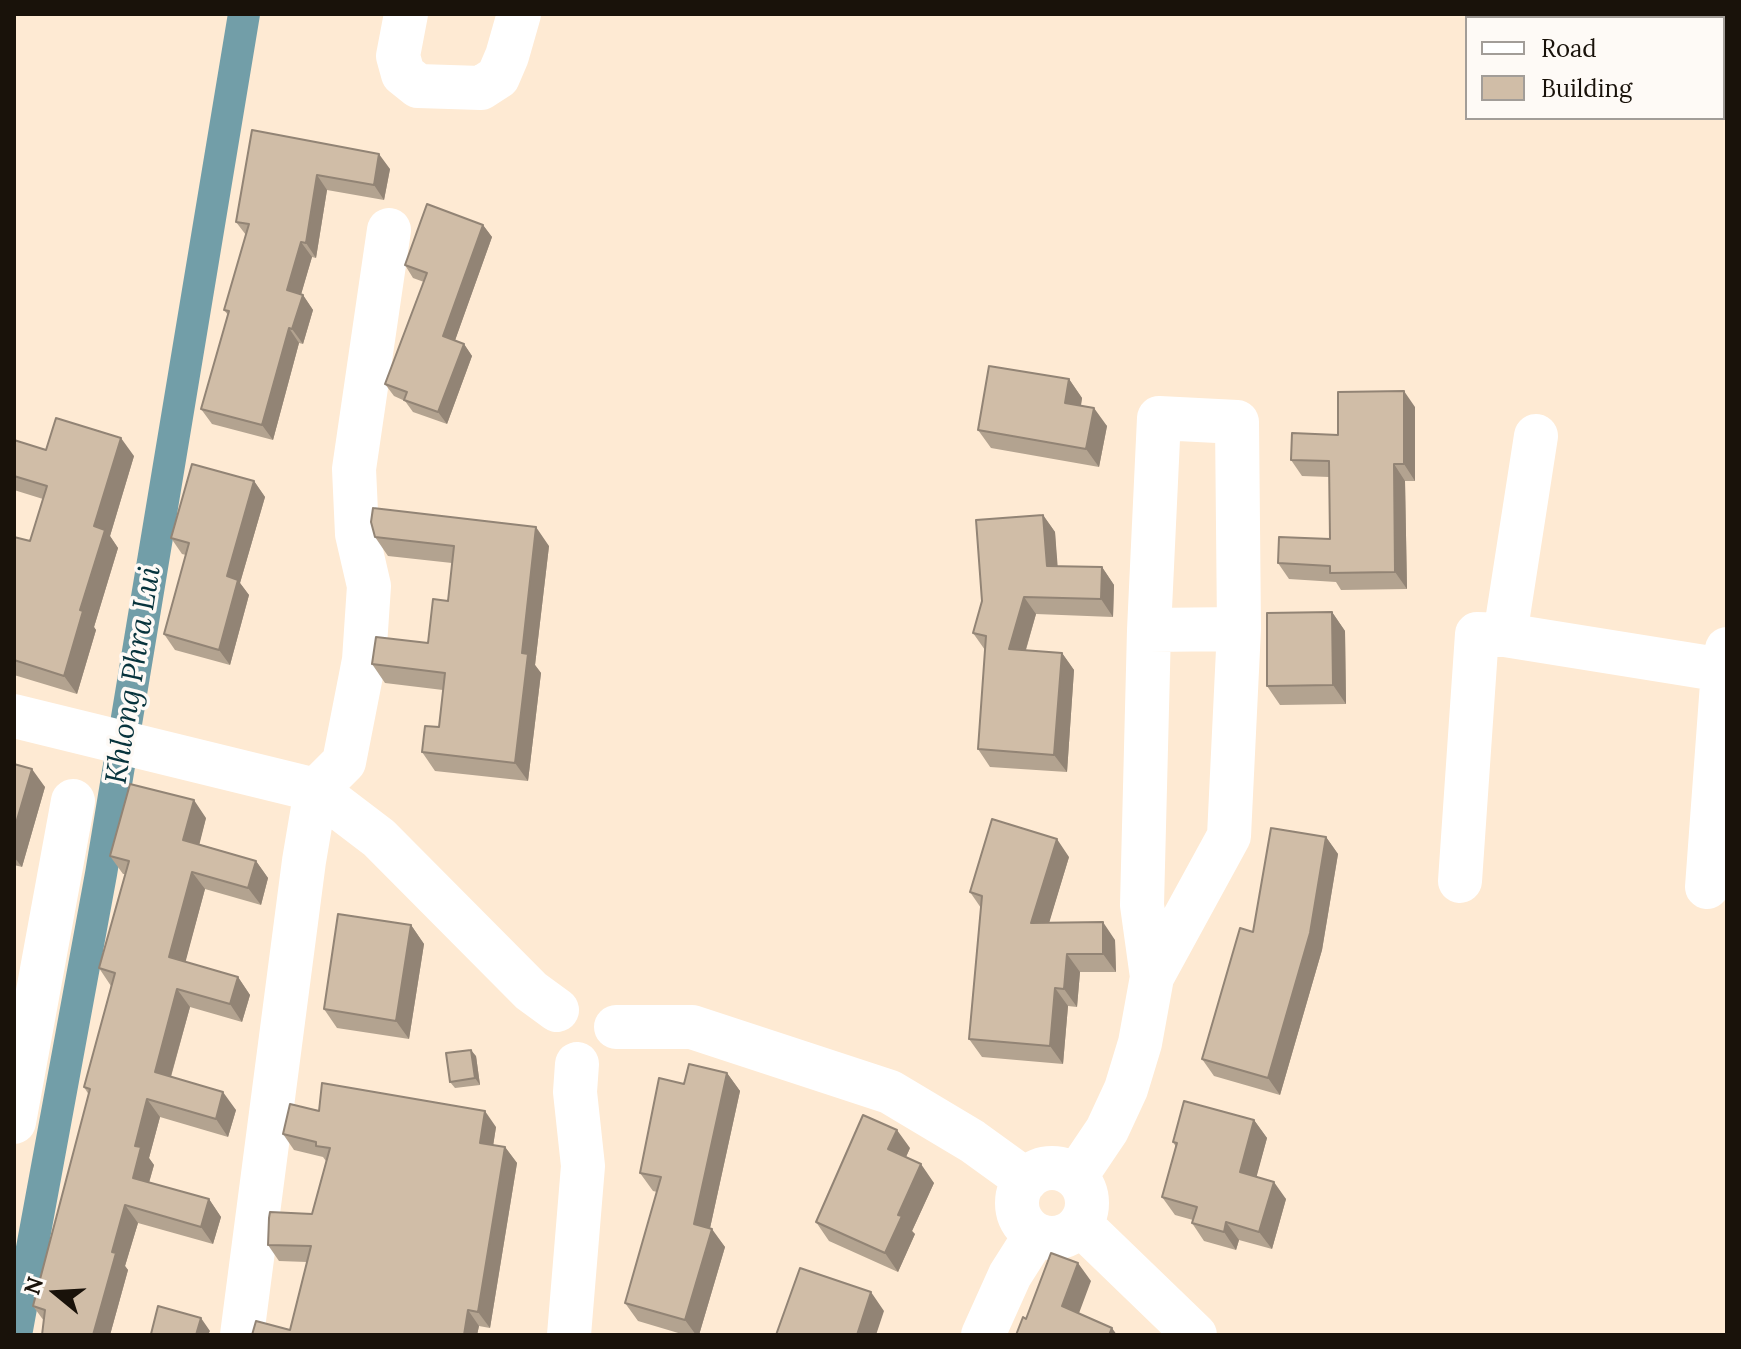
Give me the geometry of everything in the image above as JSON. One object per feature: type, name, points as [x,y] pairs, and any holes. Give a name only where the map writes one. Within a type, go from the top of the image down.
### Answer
[{"type":"street","points":[[406,14],[398,56],[403,74],[418,86],[481,88],[498,77],[519,14]]},
{"type":"street","points":[[242,1335],[316,790],[344,762],[364,660],[369,586],[357,534],[354,469],[389,230]]},
{"type":"street","points":[[1076,1176],[1107,1130],[1126,1089],[1140,1043],[1152,977],[1142,905],[1149,630],[1159,418],[1237,422],[1239,629],[1229,836],[1152,977]]},
{"type":"street","points":[[1505,635],[1536,436]]},
{"type":"street","points":[[1149,630],[1239,629]]},
{"type":"street","points":[[1460,881],[1477,634],[1726,663],[1707,887]]},
{"type":"street","points":[[14,716],[316,790],[379,838],[531,991],[557,1010]]},
{"type":"street","points":[[14,1122],[23,1022],[73,801]]},
{"type":"street","points":[[575,998],[596,999],[612,1013],[616,1027],[613,1045],[607,1054],[599,1061],[577,1064],[558,1052],[552,1042],[552,1019],[557,1010],[575,998]]},
{"type":"street","points":[[616,1027],[692,1027],[890,1092],[972,1141],[1026,1180]]},
{"type":"street","points":[[569,1335],[583,1166],[575,1092],[577,1064]]},
{"type":"street","points":[[1044,1168],[1066,1170],[1076,1176],[1087,1196],[1087,1208],[1080,1224],[1067,1235],[1057,1238],[1036,1234],[1021,1219],[1018,1210],[1020,1189],[1026,1180],[1044,1168]]},
{"type":"street","points":[[1080,1224],[1195,1335]]},
{"type":"street","points":[[983,1335],[1010,1275],[1036,1234]]},
{"type":"building","points":[[252,130],[379,154],[374,185],[317,175],[306,243],[301,242],[287,290],[303,295],[292,329],[289,328],[262,425],[201,409],[229,311],[224,310],[249,224],[236,222]]},
{"type":"building","points":[[427,204],[483,225],[443,336],[464,344],[438,412],[404,400],[407,392],[385,384],[427,273],[405,265]]},
{"type":"building","points":[[989,366],[1069,379],[1065,403],[1094,408],[1086,449],[978,430]]},
{"type":"building","points":[[1404,391],[1404,464],[1394,464],[1395,572],[1330,573],[1330,566],[1278,563],[1279,537],[1330,539],[1329,461],[1291,460],[1292,433],[1338,435],[1338,392]]},
{"type":"building","points":[[56,418],[121,438],[94,526],[105,530],[80,610],[83,611],[64,676],[14,660],[14,537],[30,541],[47,486],[14,476],[14,440],[46,450]]},
{"type":"building","points":[[192,464],[254,481],[227,576],[238,580],[219,650],[164,634],[189,543],[171,538]]},
{"type":"building","points":[[373,508],[536,527],[522,653],[528,654],[515,763],[422,752],[425,726],[439,727],[445,673],[372,664],[376,637],[428,643],[433,599],[448,601],[454,546],[375,537],[371,522]]},
{"type":"building","points":[[1043,515],[1047,566],[1102,567],[1101,599],[1024,597],[1009,649],[1062,653],[1054,755],[978,749],[986,636],[973,633],[982,601],[976,520]]},
{"type":"building","points":[[1332,612],[1333,685],[1267,686],[1267,613]]},
{"type":"building","points":[[14,764],[32,769],[14,830]]},
{"type":"building","points":[[130,784],[194,800],[183,840],[256,861],[248,888],[192,872],[169,957],[238,977],[230,1004],[177,989],[155,1072],[223,1092],[216,1119],[147,1099],[135,1146],[141,1147],[133,1178],[209,1199],[201,1227],[125,1205],[112,1252],[116,1253],[93,1335],[42,1335],[45,1310],[33,1306],[90,1089],[84,1087],[115,973],[99,968],[129,861],[110,856]]},
{"type":"building","points":[[992,819],[1057,839],[1031,923],[1103,922],[1103,954],[1067,954],[1064,989],[1055,988],[1050,1046],[969,1039],[982,896],[970,892]]},
{"type":"building","points":[[1271,828],[1326,837],[1310,933],[1268,1078],[1202,1059],[1240,928],[1253,932]]},
{"type":"building","points":[[338,914],[411,925],[396,1021],[324,1009]]},
{"type":"building","points":[[471,1050],[475,1078],[450,1082],[446,1053]]},
{"type":"building","points":[[689,1064],[727,1073],[694,1224],[712,1229],[685,1320],[625,1303],[661,1177],[640,1173],[659,1078],[684,1084]]},
{"type":"building","points":[[322,1083],[485,1111],[480,1143],[505,1147],[478,1312],[468,1310],[464,1335],[252,1335],[256,1321],[290,1330],[311,1246],[268,1245],[269,1218],[270,1212],[312,1214],[330,1148],[283,1134],[290,1104],[319,1111]]},
{"type":"building","points":[[1184,1101],[1254,1120],[1240,1172],[1274,1182],[1259,1232],[1226,1222],[1224,1232],[1192,1223],[1197,1207],[1162,1197],[1177,1143],[1173,1142]]},
{"type":"building","points":[[863,1115],[897,1130],[888,1149],[921,1164],[885,1253],[816,1222]]},
{"type":"building","points":[[1051,1253],[1078,1263],[1062,1306],[1112,1328],[1109,1335],[1016,1335],[1023,1317],[1026,1319]]},
{"type":"building","points":[[800,1268],[871,1292],[857,1335],[776,1335]]},
{"type":"building","points":[[158,1306],[201,1318],[196,1335],[151,1334]]},
{"type":"waterway","name":"Khlong Phra Lui","points":[[16,1335],[101,874],[244,14]]}]
